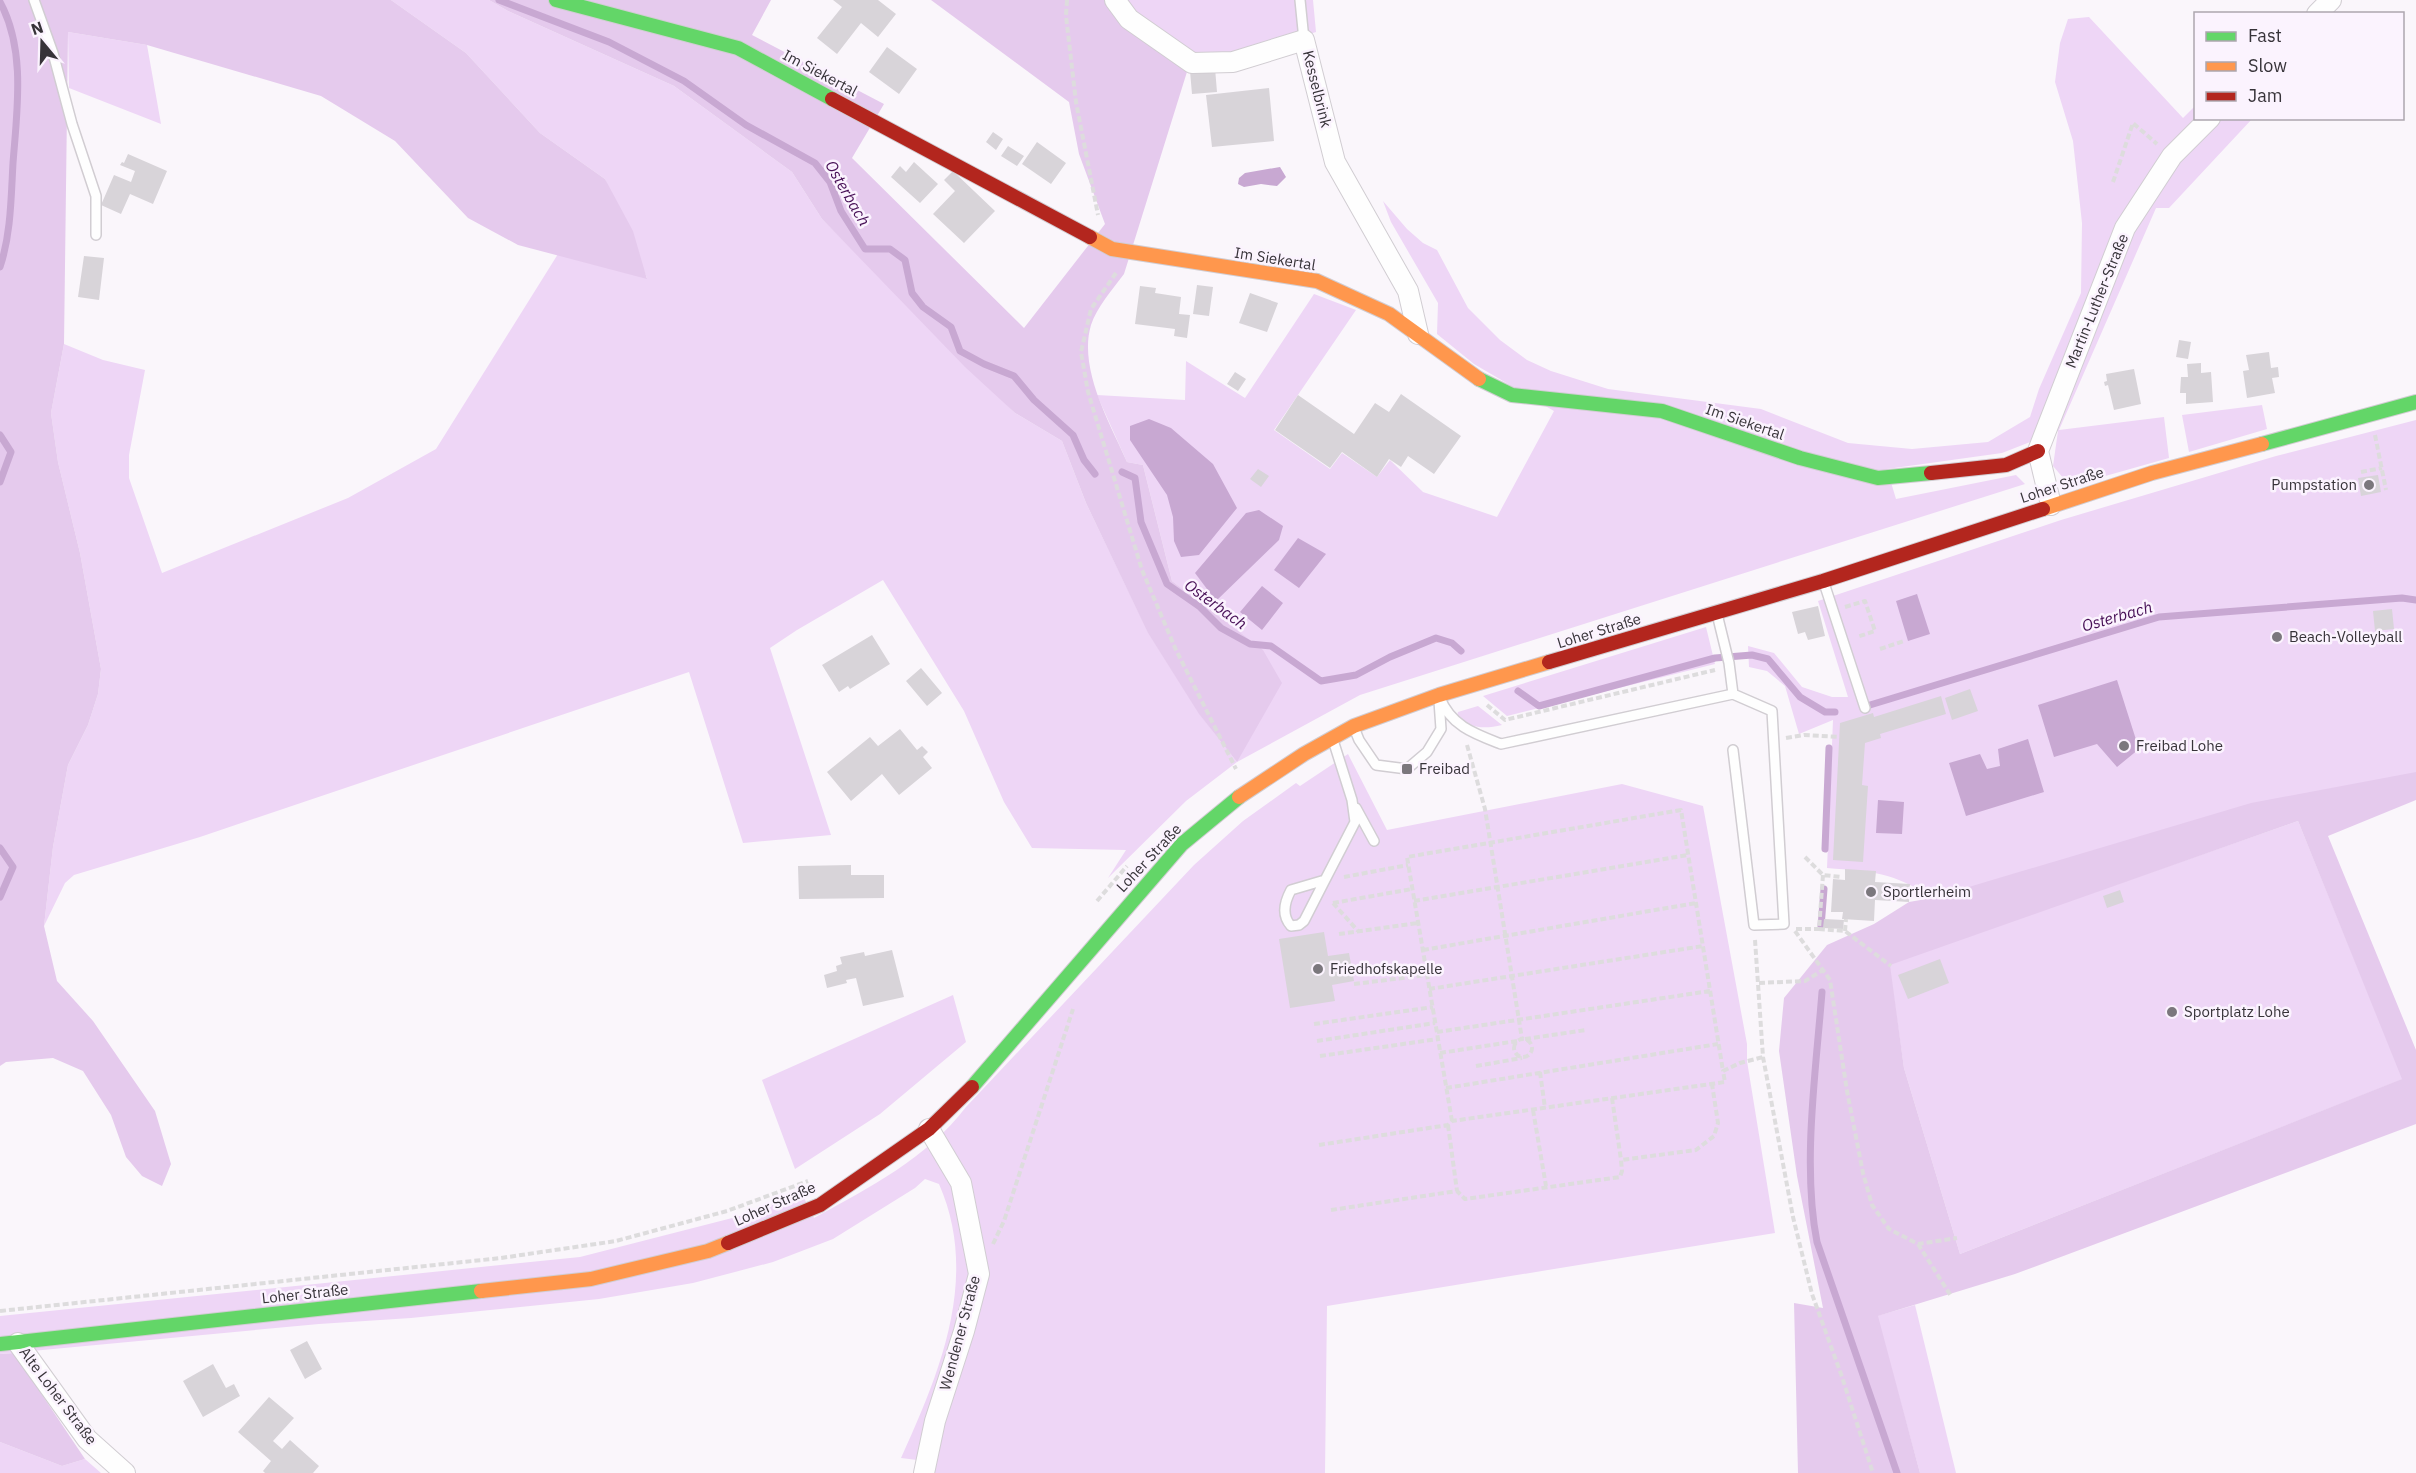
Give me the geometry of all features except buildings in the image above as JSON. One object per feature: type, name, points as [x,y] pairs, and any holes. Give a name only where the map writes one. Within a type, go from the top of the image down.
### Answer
[{"type":"street","name":"Im Siekertal","points":[[556,0],[738,48],[1112,249],[1317,281],[1389,314],[1479,380],[1512,395],[1662,411],[1800,458],[1878,478],[2006,465],[2038,451]]},
{"type":"street","name":"Kesselbrink","points":[[1114,0],[1129,19],[1192,63],[1233,62],[1304,40],[1335,162],[1408,291],[1418,334]]},
{"type":"street","points":[[2319,12],[2331,0]]},
{"type":"street","name":"Martin-Luther-Straße","points":[[2038,451],[2126,228],[2172,156],[2208,120]]},
{"type":"street","name":"Loher Straße","points":[[9,1344],[591,1279],[708,1251],[820,1205],[929,1129],[983,1076],[1128,904],[1182,844],[1239,797],[1304,754],[1354,726],[1439,696],[1823,581],[2182,464],[2416,402]]},
{"type":"street","points":[[2038,451],[2051,505]]},
{"type":"street","name":"Wendener Straße","points":[[922,1472],[979,1274],[961,1183],[929,1129]]},
{"type":"street","name":"Alte Loher Straße","points":[[9,1344],[87,1439],[125,1473]]},
{"type":"lane","points":[[34,0],[53,53],[72,124],[96,196],[96,235]]},
{"type":"lane","points":[[1300,0],[1304,40]]},
{"type":"lane","points":[[1823,581],[1865,708]]},
{"type":"lane","points":[[1716,613],[1729,663],[1733,694]]},
{"type":"lane","points":[[1439,696],[1445,712],[1461,725],[1479,736],[1501,744],[1733,694],[1772,711],[1784,924],[1754,925],[1733,750]]},
{"type":"lane","points":[[1354,726],[1359,740],[1376,765],[1407,769],[1427,752],[1441,729],[1439,696]]},
{"type":"lane","points":[[1323,884],[1291,890],[1285,900],[1285,913],[1291,926],[1299,925],[1304,921],[1355,822],[1352,800],[1332,738]]},
{"type":"lane","points":[[1352,800],[1374,841]]},
{"type":"path","points":[[1067,0],[1066,16],[1076,102],[1096,209],[1121,265],[1091,309],[1081,352],[1088,392],[1142,570],[1176,650],[1236,769]]},
{"type":"path","points":[[2113,182],[2133,123],[2172,156]]},
{"type":"path","points":[[2371,414],[2386,490]]},
{"type":"path","points":[[2361,472],[2382,468]]},
{"type":"path","points":[[1833,611],[1865,601],[1875,630],[1843,641]]},
{"type":"path","points":[[1880,649],[1904,641]]},
{"type":"path","points":[[1461,725],[1485,809],[1524,1039]]},
{"type":"path","points":[[1804,735],[1839,737]]},
{"type":"path","points":[[1229,773],[1245,763]]},
{"type":"path","points":[[1319,1145],[1448,1125],[1452,1121],[1725,1082],[1681,810],[1407,857],[1452,1121]]},
{"type":"path","points":[[1414,901],[1688,855]]},
{"type":"path","points":[[1805,857],[1823,875],[1841,877]]},
{"type":"path","points":[[1090,909],[1131,862]]},
{"type":"path","points":[[1359,931],[1333,903],[1323,884],[1408,865]]},
{"type":"path","points":[[1819,928],[1823,875]]},
{"type":"path","points":[[1333,903],[1412,889]]},
{"type":"path","points":[[1423,950],[1696,903]]},
{"type":"path","points":[[1845,931],[1846,919]]},
{"type":"path","points":[[1339,934],[1418,923]]},
{"type":"path","points":[[1754,925],[1763,1057],[1793,1217],[1812,1294],[1873,1473]]},
{"type":"path","points":[[1891,966],[1845,931],[1819,928],[1793,929],[1830,980],[1847,1091],[1863,1173],[1872,1205],[1889,1229],[1918,1244],[1951,1296]]},
{"type":"path","points":[[1429,989],[1703,946]]},
{"type":"path","points":[[1759,983],[1804,981],[1823,970]]},
{"type":"path","points":[[1353,984],[1427,975]]},
{"type":"path","points":[[1437,1032],[1710,991]]},
{"type":"path","points":[[1314,1024],[1432,1007]]},
{"type":"path","points":[[1317,1041],[1435,1023]]},
{"type":"path","points":[[1440,1053],[1586,1030]]},
{"type":"path","points":[[1320,1056],[1438,1039]]},
{"type":"path","points":[[1476,1066],[1529,1056],[1533,1048],[1530,1042],[1524,1039]]},
{"type":"path","points":[[1517,1041],[1514,1047],[1515,1053],[1524,1057]]},
{"type":"path","points":[[1446,1088],[1718,1044]]},
{"type":"path","points":[[1723,1071],[1740,1063],[1763,1057]]},
{"type":"path","points":[[1540,1072],[1545,1108]]},
{"type":"path","points":[[1621,1160],[1696,1149],[1714,1136],[1718,1123],[1712,1084]]},
{"type":"path","points":[[1448,1125],[1457,1191],[1466,1199],[1620,1177],[1621,1160],[1611,1098]]},
{"type":"path","points":[[1533,1110],[1546,1186]]},
{"type":"path","points":[[0,1311],[501,1258],[616,1241],[727,1211],[809,1181]]},
{"type":"path","points":[[1331,1210],[1457,1191]]},
{"type":"path","points":[[1918,1244],[1957,1238]]},
{"type":"shaded area","points":[[0,0],[391,0],[466,53],[540,133],[605,179],[633,231],[647,279],[518,245],[468,218],[395,141],[321,96],[147,45],[68,32],[64,344],[51,413],[58,462],[80,553],[101,669],[98,694],[88,725],[68,765],[53,847],[44,926],[57,981],[93,1021],[155,1111],[171,1164],[162,1186],[142,1176],[126,1157],[111,1115],[83,1071],[53,1058],[6,1062],[0,1066]]},
{"type":"shaded area","points":[[391,0],[489,0],[508,11],[674,86],[792,172],[822,219],[1015,413],[1062,441],[1086,503],[1149,634],[1201,716],[1237,762],[1186,801],[1108,878],[1126,850],[1032,848],[1004,802],[964,711],[883,580],[770,648],[831,835],[743,843],[689,672],[200,837],[74,875],[65,883],[44,926],[53,847],[68,765],[88,725],[98,694],[101,669],[80,553],[58,462],[51,413],[64,344],[103,360],[145,370],[129,455],[129,478],[162,573],[348,498],[436,449],[558,254],[647,278],[605,179],[540,133],[466,53]]},
{"type":"shaded area","points":[[489,0],[771,0],[752,35],[884,104],[852,158],[1024,328],[1105,224],[1079,154],[1069,102],[931,0],[1124,0],[1133,14],[1191,59],[1124,274],[1101,305],[1091,325],[1088,342],[1089,359],[1098,395],[1127,462],[1143,465],[1172,581],[1263,650],[1282,683],[1237,762],[1199,714],[1148,633],[1086,503],[1062,441],[1015,413],[965,367],[822,219],[792,172],[674,86],[508,11]]},
{"type":"shaded area","points":[[1124,0],[1313,0],[1316,32],[1231,58],[1191,59],[1133,14]]},
{"type":"shaded area","points":[[2089,17],[2183,118],[2194,107],[2194,120],[2251,120],[2169,208],[2156,208],[2059,430],[2164,417],[2169,458],[2070,486],[2053,466],[2058,431],[2002,453],[1887,469],[1896,499],[2016,475],[2025,484],[1360,695],[1237,762],[1213,613],[1172,581],[1143,465],[1127,462],[1097,395],[1185,400],[1186,361],[1245,398],[1314,294],[1356,310],[1274,430],[1330,469],[1342,453],[1377,477],[1390,460],[1423,492],[1497,517],[1554,411],[1474,364],[1437,334],[1438,303],[1391,222],[1383,201],[1407,229],[1423,243],[1437,250],[1468,308],[1500,340],[1527,360],[1551,371],[1608,389],[1761,409],[1848,443],[1912,449],[1988,442],[2030,417],[2039,389],[2081,293],[2082,223],[2073,141],[2055,82],[2060,43],[2068,19]]},
{"type":"shaded area","points":[[68,32],[147,45],[161,124],[69,88]]},
{"type":"shaded area","points":[[1280,167],[1286,177],[1277,186],[1261,184],[1244,187],[1238,184],[1239,178],[1245,173]]},
{"type":"shaded area","points":[[2262,405],[2267,429],[2189,452],[2182,415]]},
{"type":"shaded area","points":[[1149,419],[1171,428],[1213,464],[1237,508],[1199,555],[1181,557],[1174,541],[1173,517],[1167,495],[1130,440],[1130,426]]},
{"type":"shaded area","points":[[2416,420],[2416,773],[1932,898],[1905,882],[1882,874],[1827,868],[1833,720],[1799,734],[1785,686],[1767,671],[1749,667],[1748,646],[1774,653],[1802,687],[1832,697],[1848,697],[1818,601],[2061,520],[2276,456]]},
{"type":"shaded area","points":[[1259,510],[1283,526],[1279,540],[1216,601],[1195,573],[1246,513]]},
{"type":"shaded area","points":[[1298,538],[1326,554],[1299,588],[1274,570]]},
{"type":"shaded area","points":[[1262,586],[1283,603],[1262,630],[1240,612]]},
{"type":"shaded area","points":[[1917,594],[1930,634],[1908,641],[1896,601]]},
{"type":"shaded area","points":[[1706,627],[1715,664],[1507,716],[1483,696]]},
{"type":"shaded area","points":[[2117,680],[2139,749],[2117,767],[2097,744],[2054,757],[2038,705]]},
{"type":"shaded area","points":[[1478,706],[1502,725],[1478,727],[1457,716],[1458,712]]},
{"type":"shaded area","points":[[2028,739],[2044,792],[1966,816],[1949,763],[1980,754],[1987,769],[2000,766],[1998,749]]},
{"type":"shaded area","points":[[1348,754],[1387,830],[1622,784],[1703,806],[1747,1044],[1747,1061],[1775,1233],[1327,1306],[1325,1473],[932,1473],[933,1462],[901,1458],[941,1358],[950,1324],[955,1289],[956,1254],[951,1219],[939,1184],[925,1179],[915,1188],[833,1239],[773,1262],[693,1283],[599,1299],[0,1354],[0,1316],[580,1257],[740,1216],[801,1192],[814,1218],[896,1170],[933,1142],[1194,865],[1243,821],[1296,783],[1300,786]]},
{"type":"shaded area","points":[[2416,772],[2416,800],[2328,836],[2416,1050],[2416,1124],[2015,1274],[1878,1316],[1920,1473],[1798,1473],[1794,1303],[1823,1308],[1797,1176],[1779,1051],[1784,998],[1827,945],[1874,924],[1909,902],[1932,898],[2251,803]],"holes":[[[2298,821],[2402,1079],[1960,1254],[1904,1068],[1890,965]]]},
{"type":"shaded area","points":[[1878,800],[1904,802],[1902,834],[1876,833]]},
{"type":"shaded area","points":[[2298,821],[2403,1079],[1960,1254],[1904,1068],[1889,964]]},
{"type":"shaded area","points":[[953,995],[966,1042],[880,1114],[795,1169],[762,1080]]},
{"type":"shaded area","points":[[1915,1305],[1956,1473],[1920,1473],[1877,1316]]},
{"type":"shaded area","points":[[14,1353],[85,1459],[62,1466],[0,1442],[0,1354]]},
{"type":"shaded area","points":[[0,1442],[62,1466],[85,1459],[101,1473],[0,1473]]},
{"type":"waterway","name":"Osterbach","points":[[499,0],[609,42],[684,81],[746,125],[815,163],[830,182],[841,211],[865,249],[890,249],[905,260],[912,293],[923,307],[951,327],[960,351],[1014,376],[1034,400],[1073,435],[1084,460],[1095,474]]},
{"type":"waterway","points":[[0,2],[14,40],[18,81],[10,216],[0,267]]},
{"type":"waterway","points":[[0,435],[11,452],[0,482]]},
{"type":"waterway","name":"Osterbach","points":[[1122,472],[1135,478],[1141,522],[1167,584],[1200,607],[1221,628],[1250,644],[1271,646],[1321,681],[1356,675],[1390,657],[1436,638],[1452,643],[1461,651]]},
{"type":"waterway","name":"Osterbach","points":[[1870,705],[2159,617],[2402,598],[2416,600]]},
{"type":"waterway","name":"Osterbach","points":[[1518,691],[1539,706],[1715,658],[1752,655],[1768,659],[1800,697],[1825,712],[1835,712]]},
{"type":"waterway","points":[[1825,849],[1829,748]]},
{"type":"waterway","points":[[0,848],[13,867],[0,897]]},
{"type":"waterway","points":[[1821,927],[1824,889]]},
{"type":"waterway","points":[[1822,992],[1810,1150],[1817,1242],[1897,1473]]},
{"type":"traffic: fast","points":[[556,0],[738,48],[832,99]]},
{"type":"traffic: fast","points":[[1479,379],[1512,395],[1662,411],[1800,458],[1878,478],[1931,473]]},
{"type":"traffic: fast","points":[[2262,444],[2416,402]]},
{"type":"traffic: fast","points":[[972,1087],[1182,844],[1239,797]]},
{"type":"traffic: fast","points":[[0,1344],[481,1291]]},
{"type":"traffic: slow","points":[[1090,237],[1112,249],[1317,281],[1389,314],[1479,379]]},
{"type":"traffic: slow","points":[[2043,509],[2152,473],[2262,444]]},
{"type":"traffic: slow","points":[[1239,797],[1304,754],[1354,726],[1439,695],[1549,662]]},
{"type":"traffic: slow","points":[[481,1291],[591,1279],[708,1251],[728,1243]]},
{"type":"traffic: jam","points":[[832,99],[1090,237]]},
{"type":"traffic: jam","points":[[1931,473],[2006,465],[2038,451]]},
{"type":"traffic: jam","points":[[1549,662],[1823,581],[2043,509]]},
{"type":"traffic: jam","points":[[728,1243],[820,1205],[929,1129],[972,1087]]},
{"type":"place","name":"Pumpstation","points":[[2369,485]]},
{"type":"place","name":"Beach-Volleyball","points":[[2277,637]]},
{"type":"place","name":"Freibad Lohe","points":[[2124,746]]},
{"type":"place","name":"Freibad","points":[[1407,769]]},
{"type":"place","name":"Sportlerheim","points":[[1871,892]]},
{"type":"place","name":"Friedhofskapelle","points":[[1318,969]]},
{"type":"place","name":"Sportplatz Lohe","points":[[2172,1012]]}]
